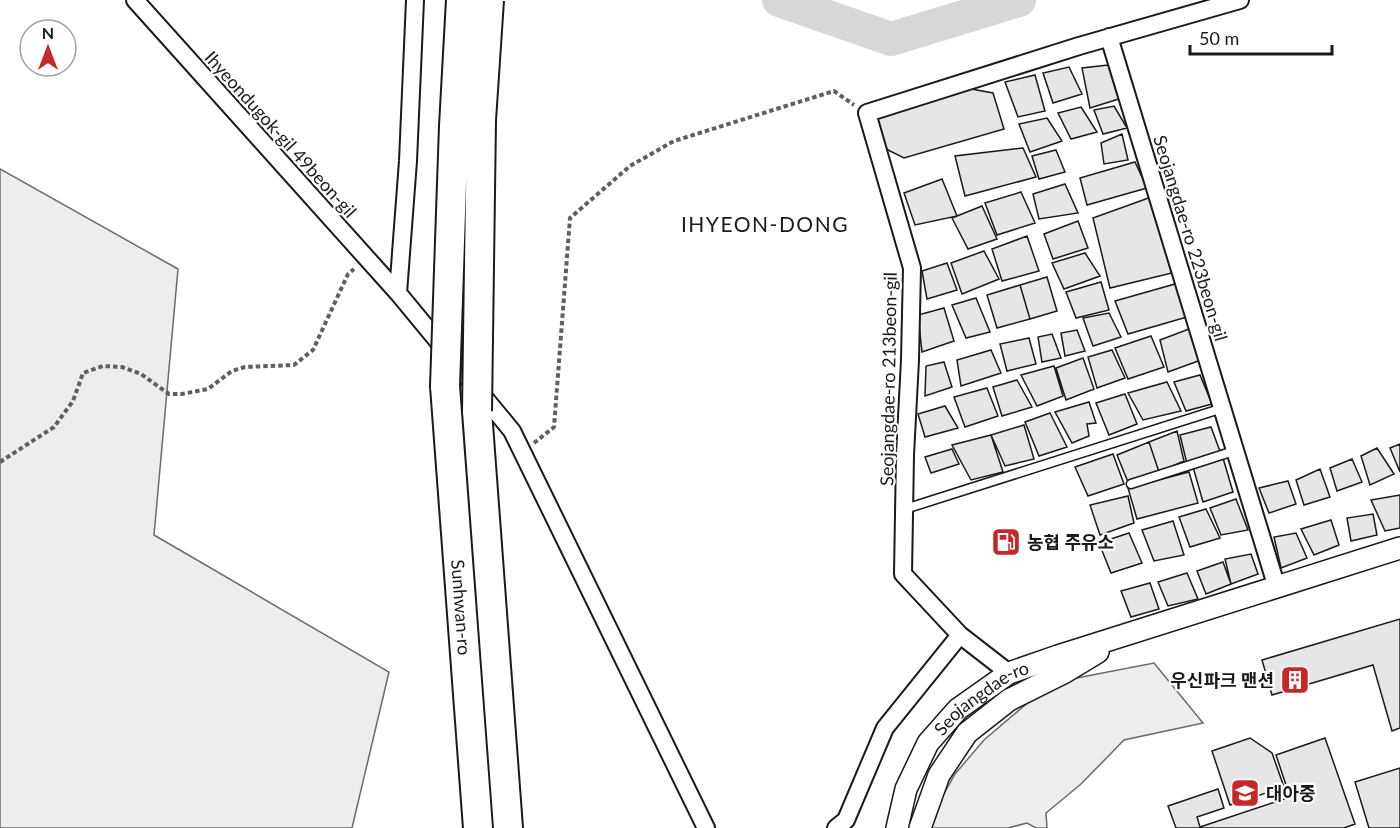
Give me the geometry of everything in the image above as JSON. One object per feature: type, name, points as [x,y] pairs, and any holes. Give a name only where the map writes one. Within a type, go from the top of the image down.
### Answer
[{"type":"highway","name":"Sunhwan-ro","points":[[461,0],[445,386],[478,828]]},
{"type":"highway","name":"Sunhwan-ro","points":[[489,0],[481,120],[477,411],[508,828]]},
{"type":"street","name":"Ihyeondugok-gil 49beon-gil","points":[[135,0],[398,293],[512,431],[706,828]]},
{"type":"street","points":[[398,293],[408,161],[415,0]]},
{"type":"street","points":[[867,113],[1109,37],[1240,0]]},
{"type":"street","name":"Seojangdae-ro 223beon-gil","points":[[1109,37],[1276,588]]},
{"type":"street","name":"Seojangdae-ro 213beon-gil","points":[[867,113],[912,268],[903,574],[960,635],[1009,673]]},
{"type":"street","name":"Seojangdae-ro","points":[[897,828],[906,789],[928,743],[958,709],[1009,673],[1276,588],[1398,555]]},
{"type":"street","name":"Seojangdae-ro","points":[[920,828],[939,775],[968,732],[1009,700],[1065,672],[1126,634]]},
{"type":"street","points":[[836,828],[846,820],[885,728],[960,635]]},
{"type":"lane","name":"Seojangdae-ro 213beon-gil","points":[[905,508],[1223,408]]},
{"type":"lane","points":[[1131,484],[1234,451]]},
{"type":"path","points":[[522,453],[554,427],[570,218],[630,166],[674,141],[834,91],[867,113]]},
{"type":"path","points":[[0,462],[54,427],[74,401],[83,373],[103,366],[122,367],[141,374],[169,394],[182,394],[208,389],[232,371],[245,367],[294,365],[313,350],[348,274],[367,260]]},
{"type":"shaded area","points":[[0,169],[178,269],[154,535],[389,672],[352,828],[0,828]]},
{"type":"shaded area","points":[[1154,663],[1203,723],[1124,740],[1081,784],[1046,813],[1047,828],[1036,828],[1027,823],[1008,828],[930,828],[931,817],[955,774],[984,740],[1051,683]]},
{"type":"building","points":[[1108,65],[1122,98],[1090,108],[1082,68]]},
{"type":"building","points":[[1069,67],[1082,94],[1053,103],[1043,73]]},
{"type":"building","points":[[1035,75],[1045,111],[1018,117],[1005,82]]},
{"type":"building","points":[[966,88],[993,93],[1004,129],[904,158],[884,148],[874,115]]},
{"type":"building","points":[[1114,106],[1127,128],[1103,134],[1094,110]]},
{"type":"building","points":[[1081,107],[1097,132],[1071,139],[1058,113]]},
{"type":"building","points":[[1047,118],[1062,141],[1030,152],[1019,124]]},
{"type":"building","points":[[1122,134],[1128,160],[1104,164],[1101,143]]},
{"type":"building","points":[[1023,148],[1036,177],[965,196],[955,156]]},
{"type":"building","points":[[1056,150],[1065,172],[1039,179],[1032,156]]},
{"type":"building","points":[[1135,162],[1147,188],[1087,205],[1080,178]]},
{"type":"building","points":[[942,179],[957,216],[915,225],[904,193]]},
{"type":"building","points":[[1065,184],[1078,213],[1039,219],[1033,194]]},
{"type":"building","points":[[1021,192],[1035,223],[997,235],[985,203]]},
{"type":"building","points":[[1154,196],[1176,272],[1110,288],[1093,218]]},
{"type":"building","points":[[982,206],[997,239],[968,249],[952,218]]},
{"type":"building","points":[[1078,221],[1088,248],[1053,259],[1044,234]]},
{"type":"building","points":[[1027,236],[1039,271],[1002,281],[992,249]]},
{"type":"building","points":[[984,251],[999,279],[962,294],[951,263]]},
{"type":"building","points":[[1085,253],[1100,276],[1064,289],[1052,263]]},
{"type":"building","points":[[947,263],[957,290],[927,299],[922,271]]},
{"type":"building","points":[[1047,277],[1057,311],[1030,319],[1020,285]]},
{"type":"building","points":[[1101,282],[1109,310],[1076,318],[1066,292]]},
{"type":"building","points":[[1175,284],[1187,317],[1128,334],[1115,301]]},
{"type":"building","points":[[1020,285],[1030,319],[997,328],[987,295]]},
{"type":"building","points":[[976,298],[990,332],[966,338],[952,305]]},
{"type":"building","points":[[944,308],[954,341],[922,352],[918,315]]},
{"type":"building","points":[[1109,313],[1121,337],[1093,346],[1083,318]]},
{"type":"building","points":[[1189,329],[1201,360],[1168,372],[1160,340]]},
{"type":"building","points":[[1077,330],[1085,351],[1065,356],[1061,333]]},
{"type":"building","points":[[1052,334],[1061,358],[1042,362],[1038,337]]},
{"type":"building","points":[[1151,336],[1164,367],[1128,379],[1115,348]]},
{"type":"building","points":[[1029,338],[1036,364],[1007,371],[1000,344]]},
{"type":"building","points":[[991,350],[1001,373],[961,386],[957,360]]},
{"type":"building","points":[[1112,350],[1125,378],[1097,388],[1088,357]]},
{"type":"building","points":[[1083,358],[1094,389],[1066,400],[1056,368]]},
{"type":"building","points":[[944,362],[952,387],[925,396],[926,366]]},
{"type":"building","points":[[1054,366],[1063,396],[1037,406],[1021,375]]},
{"type":"building","points":[[1200,375],[1212,404],[1186,411],[1174,382]]},
{"type":"building","points":[[1017,380],[1032,407],[1002,416],[993,387]]},
{"type":"building","points":[[1167,382],[1181,411],[1143,420],[1128,393]]},
{"type":"building","points":[[987,388],[998,416],[965,427],[954,397]]},
{"type":"building","points":[[1125,394],[1137,424],[1109,435],[1096,403]]},
{"type":"building","points":[[1089,402],[1096,423],[1087,424],[1089,436],[1072,443],[1055,412]]},
{"type":"building","points":[[945,406],[958,428],[925,437],[918,414]]},
{"type":"building","points":[[1050,413],[1067,447],[1039,456],[1025,422]]},
{"type":"building","points":[[1024,425],[1034,459],[1005,466],[991,435]]},
{"type":"building","points":[[1211,427],[1221,454],[1187,464],[1180,435]]},
{"type":"building","points":[[1177,431],[1184,461],[1159,472],[1149,442]]},
{"type":"building","points":[[991,435],[1003,472],[971,480],[952,445]]},
{"type":"building","points":[[1149,442],[1159,472],[1128,482],[1117,455]]},
{"type":"building","points":[[1400,444],[1400,472],[1390,448]]},
{"type":"building","points":[[1377,448],[1394,474],[1370,485],[1361,456]]},
{"type":"building","points":[[952,449],[959,464],[931,473],[925,457]]},
{"type":"building","points":[[1113,454],[1124,484],[1088,496],[1075,467]]},
{"type":"building","points":[[1223,458],[1233,492],[1203,502],[1193,467]]},
{"type":"building","points":[[1352,459],[1362,482],[1337,491],[1330,468]]},
{"type":"building","points":[[1320,469],[1330,497],[1304,505],[1296,480]]},
{"type":"building","points":[[1189,472],[1198,503],[1137,519],[1128,488]]},
{"type":"building","points":[[1288,481],[1296,504],[1269,513],[1259,488]]},
{"type":"building","points":[[1400,495],[1400,528],[1385,531],[1371,500]]},
{"type":"building","points":[[1128,496],[1134,523],[1100,535],[1090,505]]},
{"type":"building","points":[[1236,499],[1248,530],[1221,535],[1210,508]]},
{"type":"building","points":[[1206,509],[1220,538],[1190,547],[1179,517]]},
{"type":"building","points":[[1373,514],[1377,535],[1351,541],[1347,518]]},
{"type":"building","points":[[1331,520],[1339,545],[1314,555],[1301,529]]},
{"type":"building","points":[[1173,521],[1184,555],[1154,561],[1142,530]]},
{"type":"building","points":[[1129,533],[1142,563],[1111,573],[1099,543]]},
{"type":"building","points":[[1296,533],[1307,558],[1281,568],[1274,537]]},
{"type":"building","points":[[1251,554],[1258,574],[1231,584],[1225,559]]},
{"type":"building","points":[[1223,562],[1231,584],[1206,594],[1197,571]]},
{"type":"building","points":[[1187,573],[1198,599],[1168,606],[1158,582]]},
{"type":"building","points":[[1150,583],[1159,609],[1131,617],[1121,591]]},
{"type":"building","name":"우신파크 맨션","points":[[1400,619],[1400,728],[1392,731],[1373,665],[1272,695],[1262,660]]},
{"type":"building","points":[[1250,738],[1272,753],[1284,787],[1230,805],[1212,751]]},
{"type":"building","points":[[1325,738],[1355,824],[1344,828],[1176,828],[1168,806],[1218,789],[1224,808],[1197,817],[1200,827],[1290,797],[1276,755]]},
{"type":"building","points":[[1400,768],[1400,828],[1369,828],[1355,782]]},
{"type":"waterway","points":[[779,0],[891,39],[1019,0]]},
{"type":"place","name":"농협 주유소","points":[[1006,542]]},
{"type":"place","name":"우신파크 맨션","points":[[1295,680]]},
{"type":"place","name":"대아중","points":[[1245,793]]},
{"type":"district","name":"IHYEON-DONG","points":[[765,223]]}]
